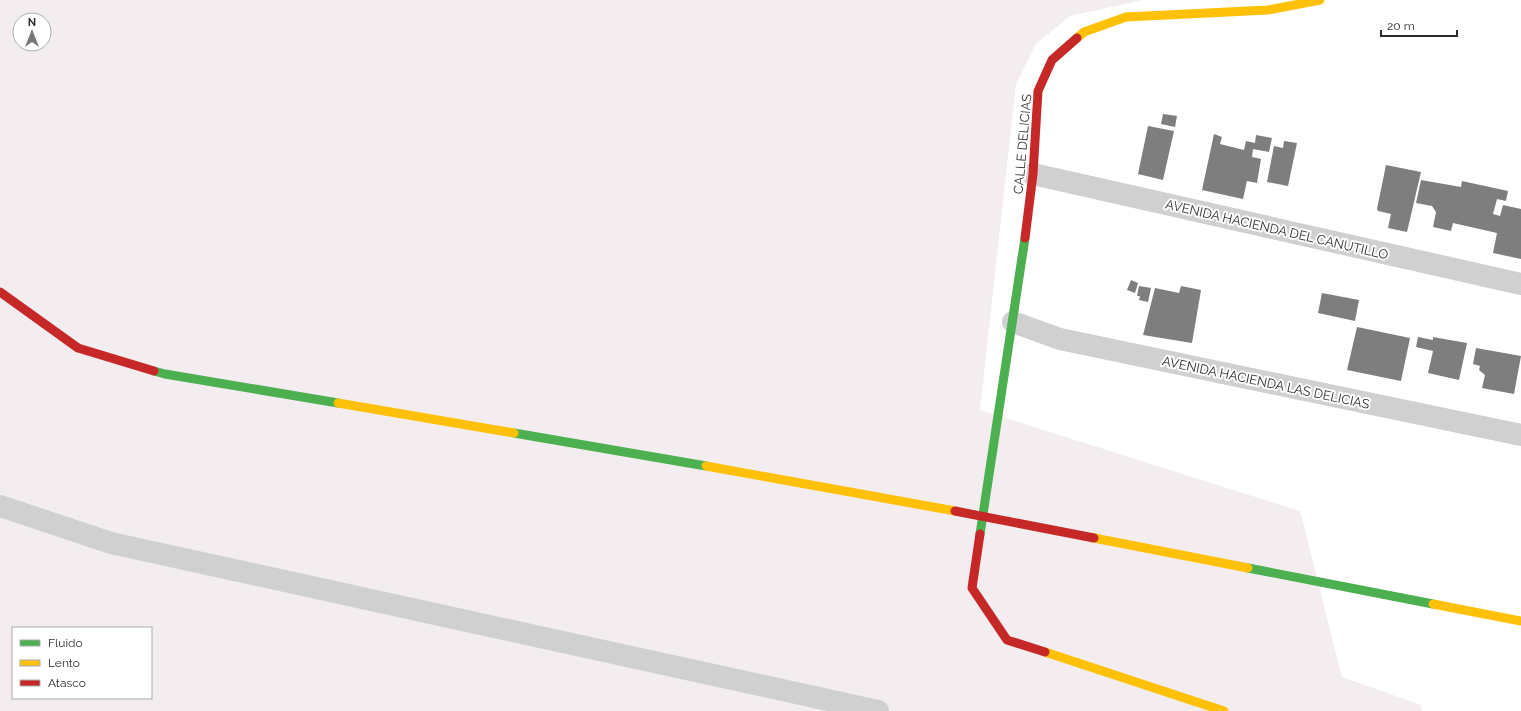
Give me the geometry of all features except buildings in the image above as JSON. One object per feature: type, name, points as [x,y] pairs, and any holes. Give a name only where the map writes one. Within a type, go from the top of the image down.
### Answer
[{"type":"street","name":"CALLE DELICIAS","points":[[1224,711],[1007,640],[972,588],[1013,322],[1033,174],[1038,91],[1052,60],[1084,32],[1126,17],[1268,10],[1320,0]]},
{"type":"street","name":"AVENIDA HACIENDA DEL CANUTILLO","points":[[1033,174],[1521,284]]},
{"type":"street","points":[[0,292],[78,348],[165,374],[703,465],[983,516],[1521,622]]},
{"type":"street","name":"AVENIDA HACIENDA LAS DELICIAS","points":[[1013,322],[1060,339],[1521,435]]},
{"type":"street","points":[[0,506],[112,542],[878,711]]},
{"type":"shaded area","points":[[0,0],[1143,0],[1070,16],[1036,44],[1016,84],[980,410],[1300,511],[1342,677],[1421,705],[1422,711],[0,711]]},
{"type":"traffic: fast","points":[[980,534],[1025,238]]},
{"type":"traffic: fast","points":[[154,371],[338,403]]},
{"type":"traffic: fast","points":[[514,433],[706,466]]},
{"type":"traffic: fast","points":[[1248,568],[1433,604]]},
{"type":"traffic: slow","points":[[1077,38],[1084,32],[1126,17],[1268,10],[1320,0]]},
{"type":"traffic: slow","points":[[338,403],[514,433]]},
{"type":"traffic: slow","points":[[706,466],[955,511]]},
{"type":"traffic: slow","points":[[1094,538],[1248,568]]},
{"type":"traffic: slow","points":[[1433,604],[1521,621]]},
{"type":"traffic: slow","points":[[1045,652],[1224,711]]},
{"type":"traffic: jam","points":[[1025,238],[1033,174],[1038,91],[1052,60],[1077,38]]},
{"type":"traffic: jam","points":[[0,292],[78,348],[154,371]]},
{"type":"traffic: jam","points":[[955,511],[1094,538]]},
{"type":"traffic: jam","points":[[980,534],[972,588],[1007,640],[1045,652]]}]
